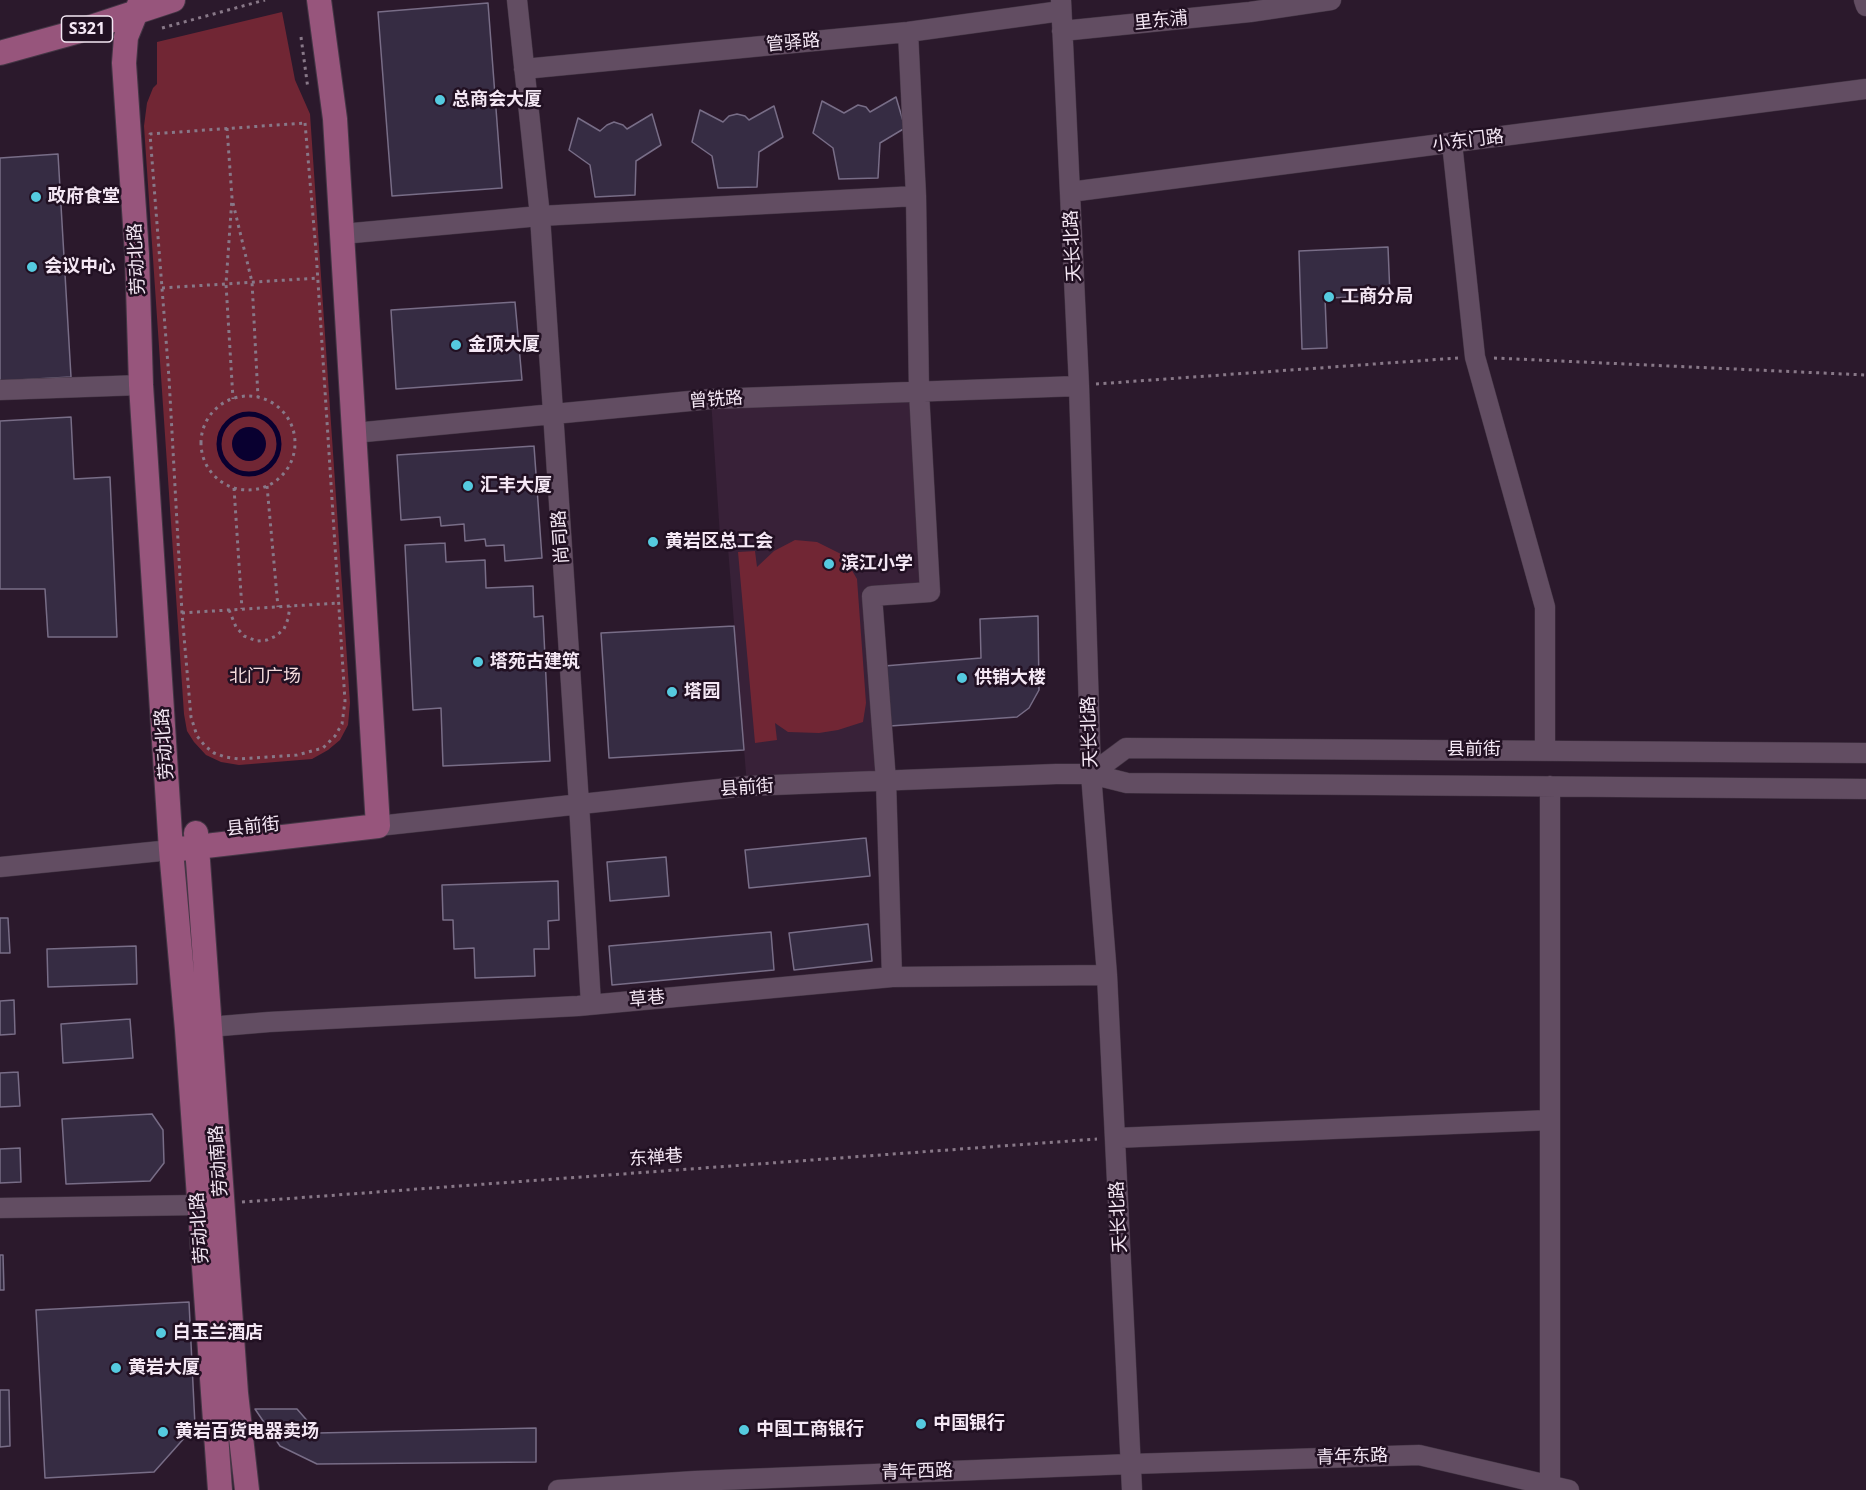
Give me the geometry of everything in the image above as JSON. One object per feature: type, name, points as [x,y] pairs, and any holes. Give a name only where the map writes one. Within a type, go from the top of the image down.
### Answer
[{"type":"main road","name":"S321","points":[[0,53],[76,32],[138,6],[173,0]]},
{"type":"main road","points":[[319,0],[334,120],[378,820]]},
{"type":"main road","name":"劳动北路","points":[[138,6],[123,52],[137,254],[141,385],[171,843],[198,1028],[210,1204],[220,1490]]},
{"type":"main road","name":"县前街","points":[[171,843],[378,820]]},
{"type":"main road","points":[[197,840],[198,1028]]},
{"type":"main road","name":"劳动南路","points":[[210,1204],[247,1490]]},
{"type":"street","name":"尚司路","points":[[517,0],[540,216],[591,1004]]},
{"type":"street","name":"里东浦","points":[[1062,31],[1250,12],[1331,0]]},
{"type":"street","points":[[1864,0],[1866,6]]},
{"type":"street","name":"管驿路","points":[[524,69],[908,32],[1061,5]]},
{"type":"street","name":"天长北路","points":[[1061,5],[1079,386],[1091,774],[1107,975],[1132,1490]]},
{"type":"street","points":[[892,977],[886,781],[872,596],[930,592],[919,392],[916,196],[908,32]]},
{"type":"street","name":"小东门路","points":[[1070,192],[1866,89]]},
{"type":"street","points":[[1452,143],[1475,357],[1545,607],[1545,750]]},
{"type":"street","points":[[342,234],[540,216],[916,196]]},
{"type":"street","points":[[0,390],[141,385]]},
{"type":"street","name":"曾铣路","points":[[354,433],[711,399],[1079,386]]},
{"type":"street","name":"县前街","points":[[1091,774],[1126,748],[1866,753]]},
{"type":"street","name":"县前街","points":[[378,820],[405,823],[747,786],[1091,774],[1127,783],[1866,789]]},
{"type":"street","points":[[1550,786],[1550,1485]]},
{"type":"street","name":"县前街","points":[[0,867],[139,853],[171,843]]},
{"type":"street","name":"草巷","points":[[198,1028],[566,1007],[892,977],[1107,975]]},
{"type":"street","points":[[1115,1138],[1550,1120]]},
{"type":"street","points":[[0,1208],[210,1204]]},
{"type":"street","name":"青年东路","points":[[1131,1464],[1419,1455],[1569,1490]]},
{"type":"street","name":"青年西路","points":[[558,1490],[695,1481],[1131,1464]]},
{"type":"path","points":[[305,123],[318,278],[345,701],[342,724],[335,736],[323,748],[297,755],[239,759],[214,753],[205,746],[197,736],[191,717],[150,134],[227,128],[305,123]]},
{"type":"path","points":[[227,128],[232,198],[226,284],[233,399]]},
{"type":"path","points":[[232,198],[252,282],[258,397]]},
{"type":"path","points":[[162,288],[318,278]]},
{"type":"path","points":[[245,396],[258,397],[272,402],[284,412],[292,424],[295,439],[294,453],[289,467],[279,479],[267,486],[252,490],[234,488],[221,482],[209,470],[202,455],[201,439],[205,423],[214,410],[233,399],[245,396]]},
{"type":"path","points":[[267,486],[278,607]]},
{"type":"path","points":[[234,488],[242,609]]},
{"type":"path","points":[[182,613],[338,603]]},
{"type":"path","points":[[229,610],[236,627],[244,636],[256,641],[267,640],[284,629],[290,606]]},
{"type":"path","name":"东禅巷","points":[[210,1204],[1115,1138]]},
{"type":"shaded area","name":"滨江小学","points":[[919,392],[930,592],[872,596],[886,781],[747,786],[727,535],[720,536],[711,399]]},
{"type":"shaded area","points":[[249,427],[261,432],[266,444],[261,456],[249,461],[237,456],[232,444],[237,432]]},
{"type":"green space","name":"北门广场","points":[[282,12],[295,80],[310,114],[350,703],[348,725],[340,740],[312,759],[239,765],[221,762],[206,755],[187,731],[184,714],[144,126],[147,103],[157,84],[157,42]]},
{"type":"green space","points":[[795,540],[817,542],[843,555],[857,579],[866,703],[863,722],[819,733],[788,732],[775,723],[777,740],[755,743],[738,552],[755,551],[757,567],[774,551]]},
{"type":"building","name":"总商会大厦","points":[[488,3],[502,188],[392,196],[378,12]]},
{"type":"building","points":[[896,97],[905,128],[880,143],[878,178],[839,179],[833,148],[813,133],[822,101],[844,113],[858,105],[866,107],[870,112]]},
{"type":"building","points":[[774,106],[783,137],[759,152],[757,187],[718,188],[712,156],[692,142],[700,110],[723,122],[729,116],[737,114],[749,120]]},
{"type":"building","points":[[652,114],[661,145],[636,161],[635,195],[595,197],[590,165],[569,150],[578,118],[600,131],[614,122],[627,129]]},
{"type":"building","name":"会议中心","points":[[58,154],[71,377],[0,381],[0,158]]},
{"type":"building","name":"工商分局","points":[[1388,247],[1390,296],[1325,298],[1327,348],[1302,349],[1299,251]]},
{"type":"building","name":"金顶大厦","points":[[515,302],[522,380],[396,389],[391,310]]},
{"type":"building","points":[[71,417],[74,479],[110,477],[117,637],[48,637],[45,589],[0,589],[0,421]]},
{"type":"building","name":"汇丰大厦","points":[[534,446],[542,558],[505,561],[504,545],[486,546],[485,539],[465,541],[464,524],[441,526],[440,517],[401,520],[397,455]]},
{"type":"building","name":"塔苑古建筑","points":[[445,543],[446,562],[485,560],[486,588],[533,586],[534,617],[543,616],[550,761],[443,766],[441,708],[413,710],[405,545]]},
{"type":"building","name":"供销大楼","points":[[1038,616],[1039,690],[1029,708],[1017,717],[890,726],[884,666],[981,658],[980,619]]},
{"type":"building","name":"塔园","points":[[734,626],[744,750],[609,758],[601,633]]},
{"type":"building","points":[[866,838],[870,876],[749,888],[745,850]]},
{"type":"building","points":[[666,857],[669,896],[610,901],[607,862]]},
{"type":"building","points":[[558,881],[559,920],[548,921],[549,949],[534,949],[535,976],[475,978],[474,948],[454,949],[453,920],[443,920],[442,885]]},
{"type":"building","points":[[0,918],[8,918],[10,953],[0,953]]},
{"type":"building","points":[[868,924],[872,961],[794,970],[789,933]]},
{"type":"building","points":[[771,932],[774,970],[612,985],[609,946]]},
{"type":"building","points":[[136,946],[137,984],[48,987],[47,949]]},
{"type":"building","points":[[14,1000],[15,1034],[0,1035],[0,1001]]},
{"type":"building","points":[[130,1019],[133,1058],[63,1063],[61,1024]]},
{"type":"building","points":[[18,1072],[20,1106],[0,1107],[0,1073]]},
{"type":"building","points":[[152,1114],[163,1130],[164,1163],[150,1181],[66,1184],[62,1119]]},
{"type":"building","points":[[20,1148],[21,1182],[0,1183],[0,1149]]},
{"type":"building","points":[[0,1255],[3,1255],[4,1290],[0,1290]]},
{"type":"building","name":"黄岩大厦","points":[[189,1302],[195,1426],[154,1472],[45,1478],[36,1310]]},
{"type":"building","points":[[0,1390],[9,1390],[10,1446],[0,1447]]},
{"type":"building","points":[[255,1409],[297,1409],[318,1433],[536,1428],[536,1462],[317,1464],[280,1446]]},
{"type":"waterway","points":[[249,414],[266,419],[274,427],[279,444],[274,461],[266,469],[249,474],[232,469],[224,461],[219,444],[224,427],[232,419],[249,414]]},
{"type":"place","name":"总商会大厦","points":[[440,100]]},
{"type":"place","name":"政府食堂","points":[[36,197]]},
{"type":"place","name":"会议中心","points":[[32,267]]},
{"type":"place","name":"工商分局","points":[[1329,297]]},
{"type":"place","name":"金顶大厦","points":[[456,345]]},
{"type":"place","name":"汇丰大厦","points":[[468,486]]},
{"type":"place","name":"黄岩区总工会","points":[[653,542]]},
{"type":"place","name":"滨江小学","points":[[829,564]]},
{"type":"place","name":"塔苑古建筑","points":[[478,662]]},
{"type":"place","name":"供销大楼","points":[[962,678]]},
{"type":"place","name":"塔园","points":[[672,692]]},
{"type":"place","name":"白玉兰酒店","points":[[161,1333]]},
{"type":"place","name":"黄岩大厦","points":[[116,1368]]},
{"type":"place","name":"中国银行","points":[[921,1424]]},
{"type":"place","name":"中国工商银行","points":[[744,1430]]},
{"type":"place","name":"黄岩百货电器卖场","points":[[163,1432]]}]
